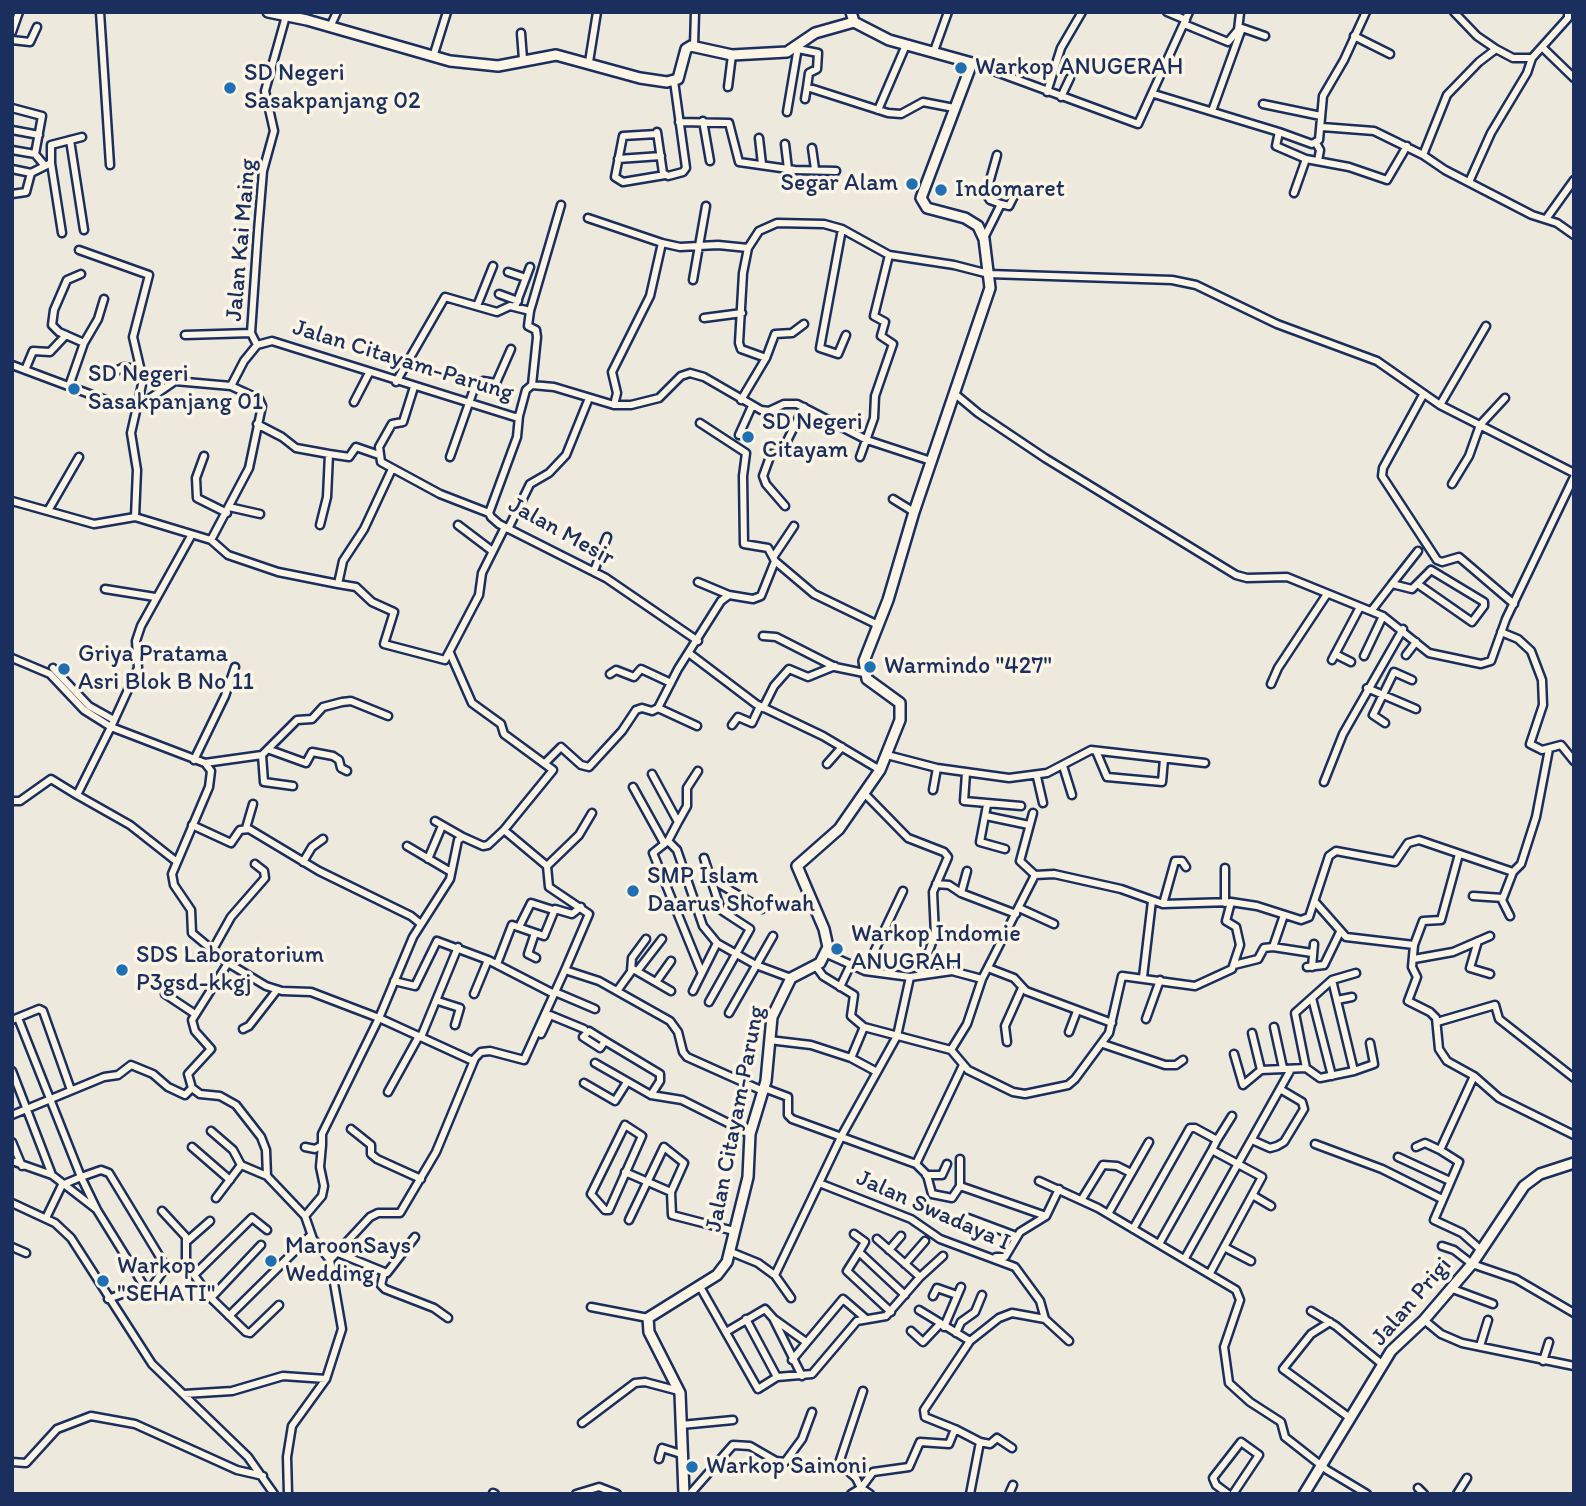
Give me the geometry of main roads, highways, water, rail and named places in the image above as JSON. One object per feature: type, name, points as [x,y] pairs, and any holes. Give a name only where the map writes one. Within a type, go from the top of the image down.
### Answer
[{"type":"place","name":"Warkop ANUGERAH","points":[[961,68]]},
{"type":"place","name":"SD Negeri Sasakpanjang 02","points":[[230,88]]},
{"type":"place","name":"Segar Alam","points":[[912,184]]},
{"type":"place","name":"Indomaret","points":[[941,190]]},
{"type":"place","name":"SD Negeri Sasakpanjang 01","points":[[74,389]]},
{"type":"place","name":"SD Negeri Citayam","points":[[748,437]]},
{"type":"place","name":"Warmindo \"427\"","points":[[870,667]]},
{"type":"place","name":"Griya Pratama Asri Blok B No 11","points":[[64,669]]},
{"type":"place","name":"SMP Islam Daarus Shofwah","points":[[633,891]]},
{"type":"place","name":"Warkop Indomie ANUGRAH","points":[[837,949]]},
{"type":"place","name":"SDS Laboratorium P3gsd-kkgj","points":[[122,970]]},
{"type":"place","name":"MaroonSays Wedding","points":[[271,1261]]},
{"type":"place","name":"Warkop \"SEHATI\"","points":[[103,1281]]},
{"type":"place","name":"Warkop Sainoni","points":[[692,1467]]}]
